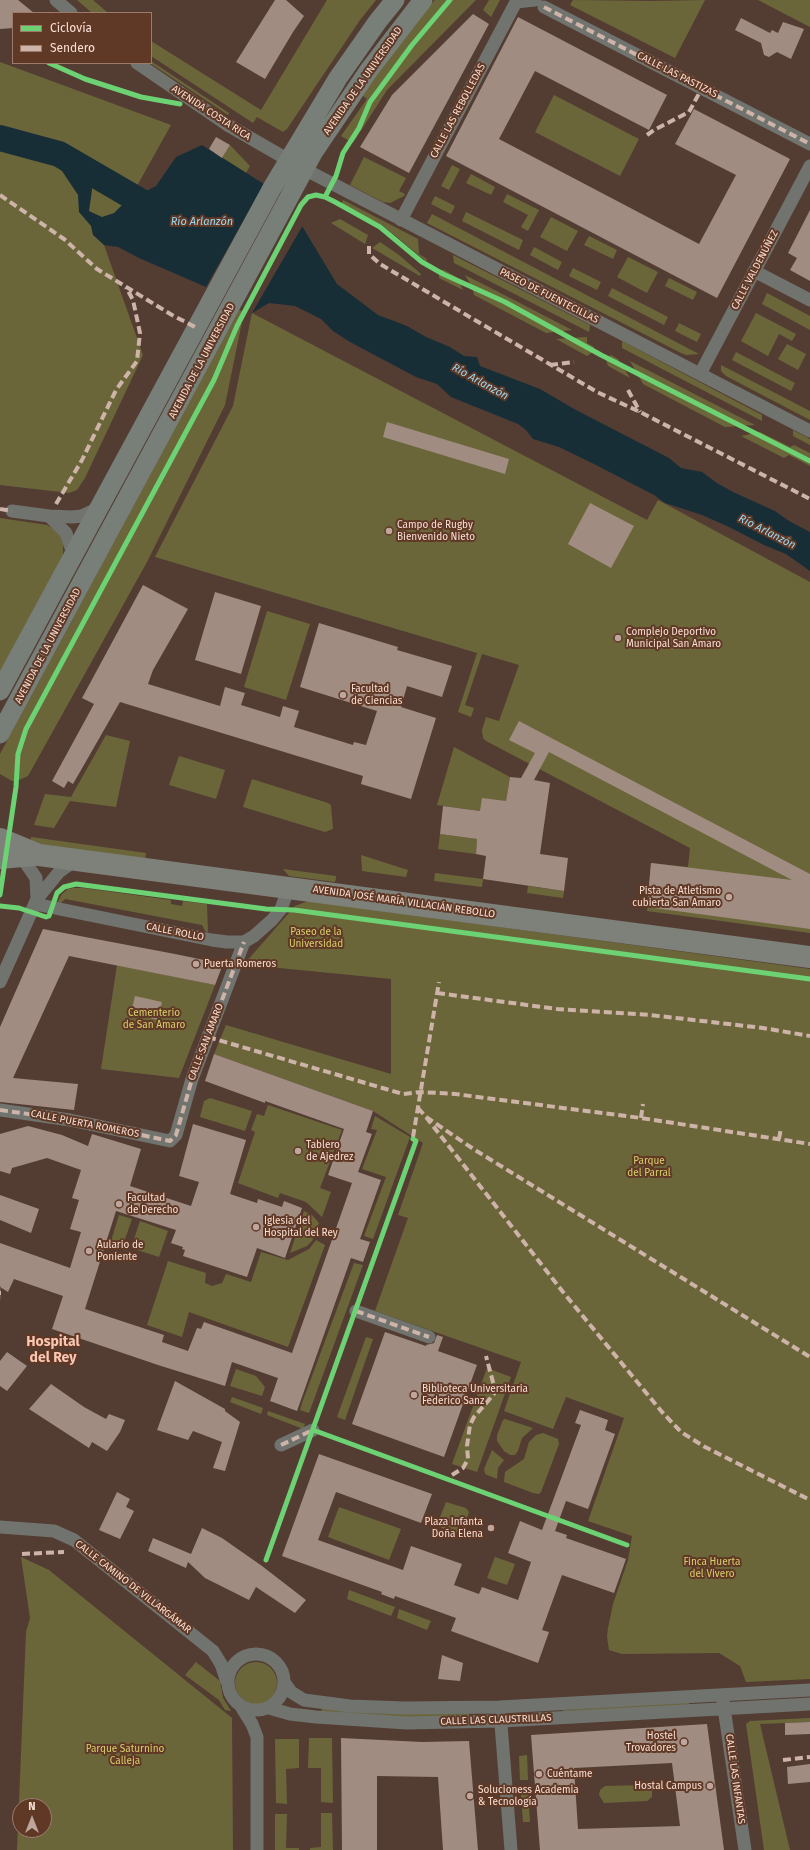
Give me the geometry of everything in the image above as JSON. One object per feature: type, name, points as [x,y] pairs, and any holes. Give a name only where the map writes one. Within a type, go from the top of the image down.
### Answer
[{"type":"highway","name":"AVENIDA JOSÉ MARÍA VILLACIÁN REBOLLO","points":[[0,839],[30,856]]},
{"type":"highway","name":"AVENIDA JOSÉ MARÍA VILLACIÁN REBOLLO","points":[[0,858],[30,856],[77,860],[810,956]]},
{"type":"main road","name":"AVENIDA DE LA UNIVERSIDAD","points":[[0,734],[288,198],[296,165],[338,78],[378,21],[395,0]]},
{"type":"main road","name":"AVENIDA DE LA UNIVERSIDAD","points":[[0,691],[272,188],[296,165],[350,96],[408,16],[422,0]]},
{"type":"street","points":[[56,0],[70,12]]},
{"type":"street","name":"CALLE LAS REBOLLEDAS","points":[[401,220],[516,1],[540,4]]},
{"type":"street","name":"CALLE LAS PASTIZAS","points":[[540,4],[810,144]]},
{"type":"street","name":"AVENIDA COSTA RICA","points":[[138,64],[226,124],[296,165]]},
{"type":"street","name":"PASEO DE FUENTECILLAS","points":[[296,165],[810,431]]},
{"type":"street","name":"CALLE VALDENÚÑEZ","points":[[700,374],[810,166]]},
{"type":"street","points":[[754,271],[810,300]]},
{"type":"street","points":[[12,511],[49,516],[82,516],[99,508]]},
{"type":"street","points":[[49,516],[66,533],[73,554]]},
{"type":"street","points":[[30,856],[36,878],[36,902]]},
{"type":"street","points":[[0,982],[36,902],[59,872],[77,860]]},
{"type":"street","points":[[244,942],[254,936],[272,920],[281,909],[289,887]]},
{"type":"street","name":"CALLE ROLLO","points":[[36,902],[212,940],[244,942]]},
{"type":"street","name":"CALLE SAN AMARO","points":[[170,1141],[176,1135],[192,1079],[244,942]]},
{"type":"street","name":"CALLE PUERTA ROMEROS","points":[[0,1110],[70,1120],[170,1141]]},
{"type":"street","points":[[356,1311],[429,1337]]},
{"type":"street","points":[[281,1445],[313,1430]]},
{"type":"street","name":"CALLE CAMINO DE VILLARGÁMAR","points":[[0,1527],[39,1529],[54,1531],[68,1536],[213,1651],[221,1664],[227,1682]]},
{"type":"street","name":"CALLE CAMINO DE VILLARGÁMAR","points":[[213,1651],[240,1658]]},
{"type":"street","points":[[257,1737],[252,1724],[242,1708],[231,1697],[227,1682],[231,1668],[240,1658],[256,1654],[270,1658],[281,1668],[284,1682],[280,1697],[268,1708],[257,1737],[257,1850]]},
{"type":"street","name":"CALLE LAS CLAUSTRILLAS","points":[[284,1682],[291,1692],[298,1698],[317,1702],[404,1708],[500,1707],[808,1690]]},
{"type":"street","points":[[724,1709],[735,1700],[766,1699],[808,1690]]},
{"type":"street","name":"CALLE LAS INFANTAS","points":[[722,1695],[745,1850]]},
{"type":"street","points":[[501,1721],[503,1716],[510,1713],[553,1710],[573,1703]]},
{"type":"street","name":"CALLE LAS CLAUSTRILLAS","points":[[268,1708],[290,1714],[365,1721],[407,1723],[501,1721],[810,1704]]},
{"type":"street","points":[[500,1707],[511,1850]]},
{"type":"street","points":[[242,1708],[256,1711],[268,1708]]},
{"type":"green space","points":[[77,0],[93,0],[107,12],[91,12]]},
{"type":"green space","points":[[327,0],[376,0],[360,20],[287,129],[283,132],[257,117],[253,123],[152,57],[152,42],[261,110]]},
{"type":"green space","points":[[435,0],[476,0],[387,90],[353,143],[341,136],[367,99],[362,95],[420,15]]},
{"type":"green space","points":[[489,0],[500,0],[491,17],[483,10]]},
{"type":"green space","points":[[573,0],[705,0],[675,58],[570,5]]},
{"type":"green space","points":[[758,0],[810,0],[810,27]]},
{"type":"green space","points":[[0,62],[171,125],[104,245],[143,355],[85,478],[77,490],[69,493],[0,485]]},
{"type":"green space","points":[[152,62],[229,113],[228,115],[152,64]]},
{"type":"green space","points":[[554,95],[639,139],[620,176],[535,132]]},
{"type":"green space","points":[[230,145],[250,166],[246,173],[222,158]]},
{"type":"green space","points":[[364,157],[406,178],[399,191],[405,194],[404,196],[390,203],[383,202],[350,185]]},
{"type":"green space","points":[[452,165],[460,169],[449,190],[441,186]]},
{"type":"green space","points":[[471,174],[495,187],[491,195],[466,183]]},
{"type":"green space","points":[[507,194],[539,210],[528,231],[521,227],[528,215],[503,202]]},
{"type":"green space","points":[[435,196],[455,206],[451,214],[431,204]]},
{"type":"green space","points":[[343,200],[418,239],[419,254],[427,259],[426,261],[382,225],[341,204]]},
{"type":"green space","points":[[466,212],[523,240],[519,250],[462,221]]},
{"type":"green space","points":[[432,214],[699,354],[686,355],[681,353],[427,223]]},
{"type":"green space","points":[[551,217],[578,231],[567,251],[540,237]]},
{"type":"green space","points":[[340,219],[368,235],[365,244],[331,223]]},
{"type":"green space","points":[[589,236],[617,250],[613,259],[584,245]]},
{"type":"green space","points":[[380,242],[399,255],[421,274],[420,276],[372,248]]},
{"type":"green space","points":[[534,247],[562,262],[558,270],[530,255]]},
{"type":"green space","points":[[453,255],[590,325],[589,332],[454,263]]},
{"type":"green space","points":[[628,257],[658,272],[647,293],[617,277]]},
{"type":"green space","points":[[573,268],[601,282],[597,290],[569,276]]},
{"type":"green space","points":[[439,270],[444,270],[458,278],[463,290],[439,278]]},
{"type":"green space","points":[[465,275],[572,330],[546,333],[474,295],[472,287]]},
{"type":"green space","points":[[669,278],[697,292],[693,300],[665,286]]},
{"type":"green space","points":[[612,288],[668,317],[664,325],[608,296]]},
{"type":"green space","points":[[767,293],[810,316],[810,330],[762,304]]},
{"type":"green space","points":[[239,310],[244,312],[225,405],[147,562],[28,776],[12,781],[0,774],[0,754]]},
{"type":"green space","name":"Complejo Deportivo Municipal San Amaro","points":[[252,313],[647,520],[658,500],[810,582],[810,933],[647,911],[651,863],[688,867],[690,848],[486,741],[483,738],[482,730],[486,717],[499,721],[519,665],[482,654],[465,705],[474,708],[471,717],[458,712],[477,653],[155,557],[233,406]]},
{"type":"green space","points":[[756,313],[796,334],[792,341],[779,334],[768,356],[741,341]]},
{"type":"green space","points":[[679,323],[701,334],[697,342],[675,331]]},
{"type":"green space","points":[[587,337],[587,343],[594,347],[593,352],[587,356],[556,339]]},
{"type":"green space","points":[[622,341],[762,415],[762,421],[622,348]]},
{"type":"green space","points":[[787,344],[806,354],[798,370],[778,359]]},
{"type":"green space","points":[[736,352],[795,383],[791,391],[732,360]]},
{"type":"green space","points":[[611,355],[618,359],[630,378],[608,366],[606,360]]},
{"type":"green space","points":[[630,361],[755,425],[725,427],[643,384]]},
{"type":"green space","points":[[721,365],[810,411],[810,420],[726,376],[721,371]]},
{"type":"green space","points":[[793,430],[810,439],[810,445],[793,436]]},
{"type":"green space","points":[[760,432],[790,447],[794,445],[810,453],[810,466],[789,455],[784,458],[741,436]]},
{"type":"green space","points":[[0,518],[47,525],[56,530],[61,537],[63,544],[63,556],[0,673]]},
{"type":"green space","points":[[267,611],[310,624],[286,700],[244,687]]},
{"type":"green space","points":[[106,735],[130,741],[116,807],[70,801],[54,828],[34,825],[45,794],[71,797]]},
{"type":"green space","points":[[454,747],[510,777],[506,801],[480,811],[437,805]]},
{"type":"green space","points":[[179,756],[225,770],[216,799],[169,785]]},
{"type":"green space","points":[[252,779],[328,803],[331,805],[333,829],[325,832],[243,807]]},
{"type":"green space","points":[[440,834],[477,839],[476,854],[438,849]]},
{"type":"green space","points":[[31,837],[146,853],[145,860],[30,843]]},
{"type":"green space","points":[[361,855],[408,870],[406,877],[362,871]]},
{"type":"green space","points":[[283,869],[336,876],[336,878],[335,882],[289,876]]},
{"type":"green space","points":[[435,873],[483,879],[482,887],[434,881]]},
{"type":"green space","points":[[528,886],[564,891],[563,898],[527,893]]},
{"type":"green space","points":[[74,888],[171,900],[171,904],[182,906],[183,901],[207,904],[208,932],[205,931],[202,925],[65,899],[60,904],[57,903],[62,894],[68,889]]},
{"type":"green space","name":"Parque del Parral","points":[[308,901],[810,969],[810,1679],[746,1682],[740,1666],[719,1653],[622,1654],[609,1650],[607,1637],[608,1628],[613,1604],[628,1560],[632,1536],[588,1521],[624,1418],[566,1397],[553,1429],[504,1411],[521,1362],[375,1311],[408,1218],[398,1215],[423,1143],[373,1111],[214,1054],[226,1025],[391,1074],[391,979],[249,965],[246,962],[295,906]]},
{"type":"green space","name":"Cementerio de San Amaro","points":[[117,965],[215,985],[179,1078],[101,1069]]},
{"type":"green space","points":[[210,1098],[252,1111],[245,1131],[200,1117],[204,1101]]},
{"type":"green space","points":[[268,1105],[342,1130],[320,1188],[331,1192],[322,1217],[306,1202],[280,1193],[278,1198],[238,1183],[255,1132],[251,1130],[257,1114],[264,1116]]},
{"type":"green space","points":[[375,1116],[410,1137],[373,1239],[364,1236],[386,1177],[362,1169],[377,1130],[371,1129]]},
{"type":"green space","points":[[304,1211],[312,1215],[319,1223],[312,1241],[307,1246],[290,1253]]},
{"type":"green space","points":[[119,1215],[132,1219],[123,1245],[111,1241]]},
{"type":"green space","points":[[140,1221],[168,1231],[159,1257],[131,1248]]},
{"type":"green space","points":[[316,1240],[325,1245],[288,1347],[189,1312],[182,1337],[147,1325],[168,1261],[206,1273],[205,1283],[212,1286],[222,1283],[226,1274],[251,1282],[261,1252],[288,1260],[309,1249]]},
{"type":"green space","points":[[354,1263],[363,1265],[309,1413],[300,1410],[302,1403]]},
{"type":"green space","points":[[366,1337],[373,1339],[345,1420],[337,1417]]},
{"type":"green space","points":[[487,1368],[511,1377],[477,1472],[452,1464]]},
{"type":"green space","points":[[236,1369],[256,1376],[265,1387],[262,1396],[230,1386]]},
{"type":"green space","points":[[232,1397],[263,1408],[261,1414],[230,1402]]},
{"type":"green space","points":[[268,1411],[305,1424],[303,1429],[267,1415]]},
{"type":"green space","points":[[505,1419],[533,1428],[522,1438],[518,1451],[515,1455],[510,1455],[504,1451],[497,1441],[497,1435],[503,1420]]},
{"type":"green space","points":[[543,1433],[558,1439],[559,1444],[541,1492],[539,1494],[533,1493],[504,1482],[505,1472],[524,1459],[529,1442],[536,1435]]},
{"type":"green space","points":[[492,1450],[504,1460],[498,1468],[497,1479],[485,1474],[484,1469]]},
{"type":"green space","points":[[446,1502],[466,1508],[469,1512],[462,1532],[458,1533],[448,1531],[438,1526],[438,1522]]},
{"type":"green space","points":[[339,1507],[401,1529],[389,1560],[328,1537]]},
{"type":"green space","name":"Parque Saturnino Calleja","points":[[21,1557],[49,1570],[232,1718],[233,1850],[17,1850],[17,1838],[52,1838],[52,1798],[19,1798],[26,1632],[30,1618]]},
{"type":"green space","points":[[495,1557],[515,1564],[507,1585],[487,1578]]},
{"type":"green space","points":[[349,1590],[395,1607],[391,1616],[347,1599]]},
{"type":"green space","points":[[399,1609],[431,1621],[427,1630],[397,1618]]},
{"type":"green space","points":[[196,1662],[220,1681],[223,1698],[231,1711],[225,1710],[219,1700],[185,1675]]},
{"type":"green space","points":[[252,1662],[260,1662],[271,1668],[277,1679],[277,1687],[271,1698],[260,1704],[252,1704],[241,1698],[235,1687],[235,1679],[241,1668]]},
{"type":"green space","points":[[689,1701],[689,1706],[563,1712],[563,1710]]},
{"type":"green space","points":[[322,1707],[469,1713],[469,1718],[404,1718],[321,1712]]},
{"type":"green space","points":[[810,1718],[810,1722],[760,1724],[790,1850],[764,1850],[746,1724],[750,1721]]},
{"type":"green space","points":[[309,1738],[332,1738],[333,1803],[321,1802],[321,1768],[308,1768]]},
{"type":"green space","points":[[275,1739],[299,1739],[299,1768],[286,1769],[287,1804],[276,1803]]},
{"type":"green space","points":[[527,1755],[528,1780],[520,1780],[519,1756]]},
{"type":"green space","points":[[647,1785],[652,1790],[652,1797],[647,1801],[604,1803],[599,1795],[600,1790],[605,1786]]},
{"type":"green space","points":[[528,1793],[530,1822],[523,1822],[521,1794]]},
{"type":"green space","points":[[321,1813],[332,1813],[333,1850],[310,1850],[310,1848],[321,1847]]},
{"type":"green space","points":[[275,1814],[287,1814],[286,1848],[299,1848],[299,1850],[275,1850]]},
{"type":"water","name":"Río Arlanzón","points":[[0,130],[18,131],[58,143],[70,151],[85,164],[91,177],[92,190],[89,211],[102,217],[114,213],[125,202],[156,186],[176,157],[202,145],[264,184],[260,220],[302,226],[337,284],[378,315],[407,326],[426,337],[450,347],[464,356],[477,357],[480,366],[540,389],[576,410],[669,458],[681,468],[702,472],[733,492],[775,511],[789,521],[810,532],[810,571],[786,554],[702,515],[665,503],[654,495],[559,447],[533,439],[526,430],[518,424],[451,397],[437,384],[416,377],[350,342],[333,331],[321,319],[295,306],[269,303],[252,313],[206,287],[139,258],[118,247],[104,245],[93,235],[91,226],[79,212],[78,195],[62,171],[48,157],[0,148]]},
{"type":"pier","points":[[264,184],[262,219],[303,225],[252,313],[206,287]]},
{"type":"building","points":[[0,0],[18,0],[33,12],[12,12],[12,28],[0,29]]},
{"type":"building","points":[[275,0],[286,0],[304,16],[265,79],[236,62]]},
{"type":"building","points":[[473,14],[489,24],[409,173],[360,147],[392,95]]},
{"type":"building","points":[[518,17],[667,95],[649,130],[535,71],[499,139],[699,244],[736,175],[675,144],[694,109],[790,159],[717,298],[446,156]]},
{"type":"building","points":[[741,18],[770,33],[772,30],[778,33],[783,22],[804,29],[791,59],[777,52],[769,57],[764,55],[761,43],[735,30]]},
{"type":"building","points":[[216,137],[230,145],[222,158],[209,149]]},
{"type":"building","points":[[810,210],[810,281],[790,270],[797,258],[788,253]]},
{"type":"building","points":[[387,422],[509,459],[505,474],[383,437]]},
{"type":"building","points":[[590,503],[634,526],[611,568],[568,544]]},
{"type":"building","name":"Facultad de Ciencias","points":[[143,585],[188,609],[153,670],[148,684],[220,706],[225,687],[245,693],[241,705],[280,717],[283,706],[299,711],[294,727],[353,745],[354,742],[366,745],[377,711],[300,687],[319,623],[398,647],[397,650],[452,666],[442,697],[407,686],[401,707],[436,718],[411,799],[361,784],[363,776],[120,702],[73,784],[68,781],[64,788],[52,781],[94,704],[82,698]]},
{"type":"building","points":[[215,592],[261,606],[241,674],[195,660]]},
{"type":"building","points":[[519,721],[810,874],[810,929],[647,907],[651,863],[792,880],[549,752],[534,780],[550,783],[540,854],[568,858],[564,891],[483,879],[486,856],[476,854],[477,839],[440,834],[443,806],[480,811],[482,798],[506,801],[510,777],[521,778],[535,753],[509,740]]},
{"type":"building","points":[[43,929],[223,964],[215,985],[69,956],[13,1078],[78,1084],[74,1110],[0,1102],[0,1027]]},
{"type":"building","points":[[135,996],[162,1002],[158,1020],[131,1013]]},
{"type":"building","points":[[214,1054],[373,1111],[366,1132],[372,1134],[358,1172],[381,1180],[360,1239],[370,1242],[363,1262],[351,1258],[297,1411],[270,1401],[278,1378],[232,1362],[225,1386],[158,1365],[52,1329],[63,1296],[14,1279],[8,1292],[0,1287],[0,1243],[70,1268],[81,1232],[70,1229],[79,1200],[72,1198],[81,1170],[47,1158],[12,1168],[10,1174],[0,1171],[0,1134],[28,1126],[62,1135],[88,1146],[92,1134],[141,1149],[130,1186],[191,1206],[199,1182],[179,1176],[193,1124],[246,1140],[230,1194],[257,1203],[258,1199],[282,1207],[284,1201],[302,1208],[285,1258],[257,1248],[247,1277],[183,1256],[185,1250],[182,1249],[183,1247],[171,1243],[176,1230],[116,1211],[85,1309],[164,1335],[162,1342],[188,1351],[197,1328],[201,1329],[204,1322],[292,1353],[352,1183],[328,1175],[344,1129],[265,1101],[265,1103],[205,1081]]},
{"type":"building","points":[[0,1195],[39,1209],[31,1233],[0,1220]]},
{"type":"building","name":"Biblioteca Universitaria Federico Sanz","points":[[385,1332],[426,1346],[434,1343],[437,1335],[443,1337],[438,1351],[477,1365],[444,1457],[352,1424]]},
{"type":"building","points":[[7,1352],[27,1366],[7,1391],[0,1386],[0,1361]]},
{"type":"building","points":[[175,1381],[225,1409],[225,1411],[240,1422],[225,1471],[213,1468],[222,1442],[193,1431],[188,1440],[157,1430]]},
{"type":"building","points":[[51,1384],[84,1407],[106,1419],[109,1414],[125,1420],[120,1432],[107,1451],[92,1442],[89,1448],[29,1409]]},
{"type":"building","points":[[580,1410],[608,1420],[605,1430],[615,1434],[588,1509],[566,1501],[555,1531],[567,1535],[566,1538],[626,1559],[614,1593],[562,1575],[542,1630],[549,1632],[538,1663],[451,1631],[456,1618],[395,1596],[394,1599],[381,1594],[382,1592],[282,1556],[319,1454],[432,1494],[421,1523],[336,1492],[318,1540],[403,1570],[411,1546],[462,1564],[454,1585],[479,1594],[482,1587],[518,1600],[531,1562],[508,1553],[520,1521],[542,1530],[581,1425],[575,1423]]},
{"type":"building","points":[[117,1492],[130,1499],[126,1507],[134,1511],[120,1539],[99,1530]]},
{"type":"building","points":[[202,1528],[222,1538],[262,1566],[306,1600],[295,1613],[256,1587],[249,1600],[205,1578],[188,1562],[186,1568],[148,1551],[153,1538],[191,1554]]},
{"type":"building","points":[[442,1655],[463,1663],[460,1681],[438,1679]]},
{"type":"building","points":[[810,1722],[810,1734],[785,1735],[785,1723]]},
{"type":"building","points":[[707,1724],[724,1850],[540,1850],[531,1735]],"holes":[[[672,1763],[680,1826],[578,1829],[574,1768]]]},
{"type":"building","points":[[341,1738],[422,1742],[469,1741],[478,1850],[443,1850],[438,1777],[377,1776],[377,1850],[342,1850]]},
{"type":"building","points":[[810,1764],[810,1782],[788,1784],[787,1767]]},
{"type":"waterway","name":"Río Arlanzón","points":[[0,138],[59,154],[164,215]]},
{"type":"marked path","points":[[544,7],[810,144]]},
{"type":"marked path","points":[[647,135],[689,112],[702,88]]},
{"type":"marked path","points":[[0,195],[64,239],[97,269],[172,315],[197,328]]},
{"type":"marked path","points":[[369,246],[369,254],[380,264],[597,392],[640,412],[810,499]]},
{"type":"marked path","points":[[56,504],[82,460],[116,390],[137,361],[140,333],[133,300],[126,287]]},
{"type":"marked path","points":[[550,365],[574,362]]},
{"type":"marked path","points":[[628,390],[640,412]]},
{"type":"marked path","points":[[0,509],[12,511]]},
{"type":"marked path","points":[[0,1110],[70,1120],[170,1141],[176,1135],[192,1079],[244,942]]},
{"type":"marked path","points":[[413,1137],[439,982]]},
{"type":"marked path","points":[[437,993],[557,1009],[650,1015],[763,1028],[810,1036]]},
{"type":"marked path","points":[[208,1037],[403,1094],[421,1092],[455,1094],[641,1118],[810,1144]]},
{"type":"marked path","points":[[641,1118],[643,1104]]},
{"type":"marked path","points":[[418,1108],[426,1117],[475,1150],[810,1357]]},
{"type":"marked path","points":[[426,1117],[563,1292],[662,1412],[681,1432],[705,1447],[810,1500]]},
{"type":"marked path","points":[[779,1139],[781,1128]]},
{"type":"marked path","points":[[356,1311],[429,1337]]},
{"type":"marked path","points":[[452,1475],[463,1468],[468,1459],[467,1446],[470,1425],[474,1417],[494,1394],[494,1386],[486,1356]]},
{"type":"marked path","points":[[281,1445],[313,1430]]},
{"type":"marked path","points":[[22,1554],[64,1552]]},
{"type":"marked path","points":[[783,1760],[810,1757]]},
{"type":"cycle path","points":[[325,197],[336,176],[343,153],[359,128],[370,102],[412,45],[450,0]]},
{"type":"cycle path","points":[[51,64],[85,79],[141,97],[180,104]]},
{"type":"cycle path","points":[[0,895],[16,787],[18,754],[26,729],[214,380],[237,326],[301,205],[308,197],[316,195],[325,197],[335,202],[380,227],[422,262],[443,274],[505,302],[601,355],[810,461]]},
{"type":"cycle path","points":[[0,906],[19,908],[46,917],[49,916],[57,893],[64,887],[76,884],[266,909],[294,910],[810,979]]},
{"type":"cycle path","points":[[266,1560],[416,1141],[413,1139]]},
{"type":"cycle path","points":[[313,1430],[627,1545]]},
{"type":"place","name":"Campo de Rugby Bienvenido Nieto","points":[[389,531]]},
{"type":"place","name":"Complejo Deportivo Municipal San Amaro","points":[[618,638]]},
{"type":"place","name":"Facultad de Ciencias","points":[[343,695]]},
{"type":"place","name":"Pista de Atletismo cubierta San Amaro","points":[[729,897]]},
{"type":"place","name":"Puerta Romeros","points":[[196,964]]},
{"type":"place","name":"Tablero de Ajedrez","points":[[298,1151]]},
{"type":"place","name":"Facultad de Derecho","points":[[119,1204]]},
{"type":"place","name":"Iglesia del Hospital del Rey","points":[[256,1227]]},
{"type":"place","name":"Aulario de Poniente","points":[[89,1251]]},
{"type":"place","name":"Biblioteca Universitaria Federico Sanz","points":[[414,1395]]},
{"type":"place","name":"Plaza Infanta Doña Elena","points":[[491,1528]]},
{"type":"place","name":"Hostel Trovadores","points":[[684,1742]]},
{"type":"place","name":"Cuéntame","points":[[539,1774]]},
{"type":"place","name":"Hostal Campus","points":[[710,1786]]},
{"type":"place","name":"Solucioness Academia & Tecnología","points":[[470,1796]]},
{"type":"district","name":"Hospital del Rey","points":[[53,1350]]},
{"type":"park label","name":"Paseo de la Universidad","points":[[316,938]]},
{"type":"park label","name":"Finca Huerta del Vivero","points":[[712,1568]]}]
